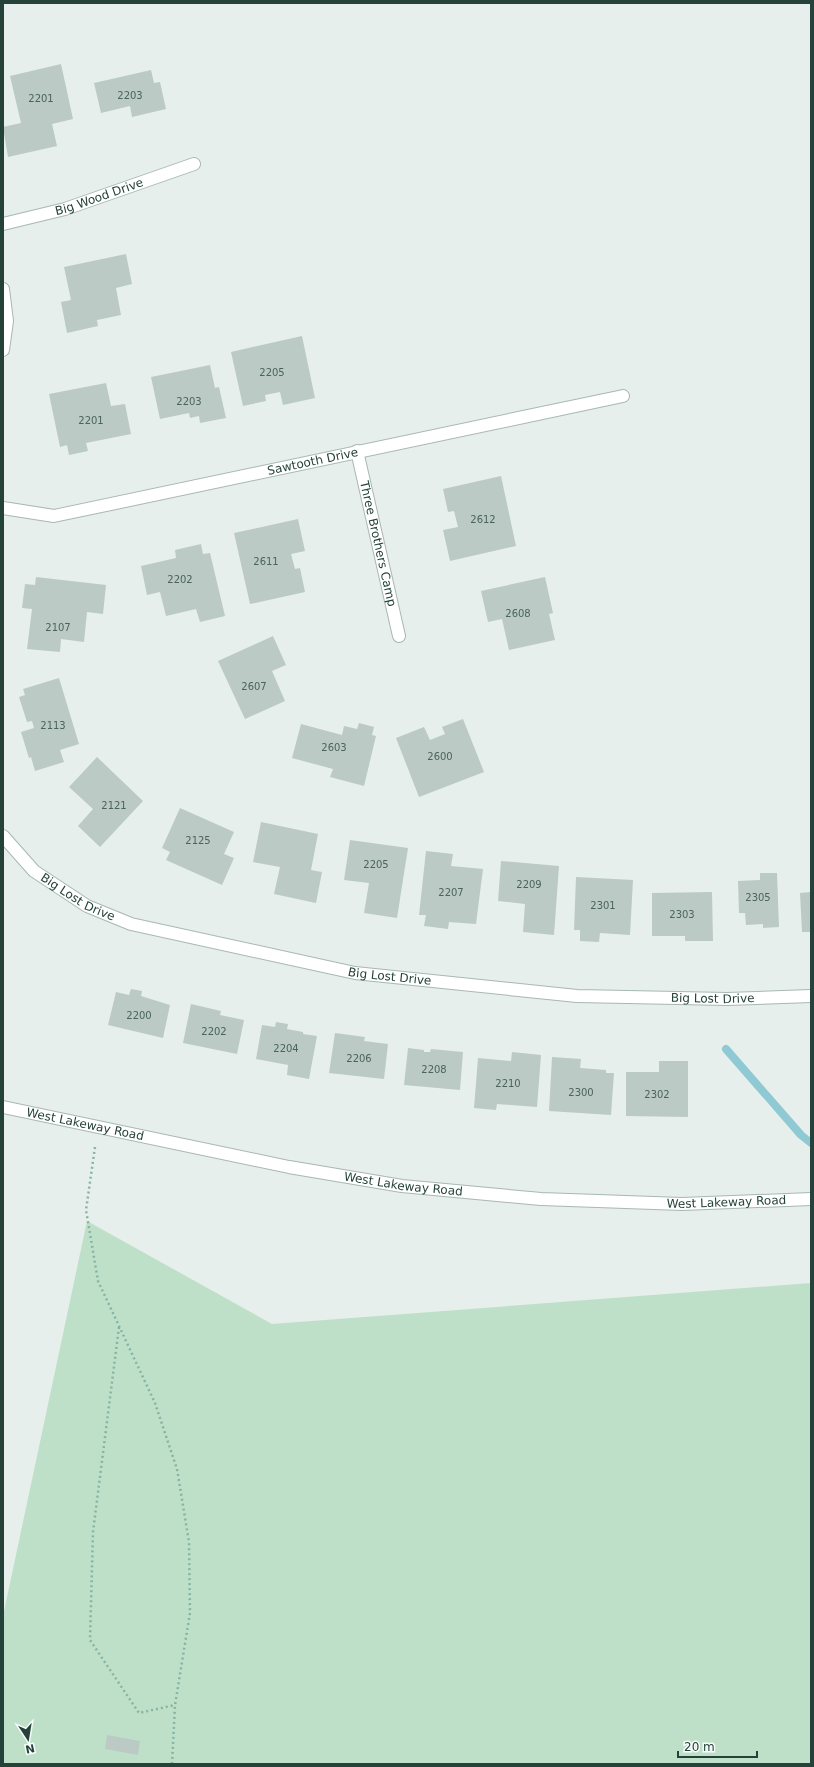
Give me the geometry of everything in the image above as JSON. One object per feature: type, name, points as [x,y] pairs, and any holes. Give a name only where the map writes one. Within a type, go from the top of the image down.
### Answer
[{"type":"street","name":"Big Wood Drive","points":[[3,224],[66,209],[194,164]]},
{"type":"street","points":[[3,289],[7,321],[3,350]]},
{"type":"street","name":"Sawtooth Drive","points":[[3,508],[54,516],[623,396]]},
{"type":"street","name":"Three Brothers Camp","points":[[357,451],[399,636]]},
{"type":"street","name":"Big Lost Drive","points":[[3,836],[34,872],[87,906],[131,924],[355,973],[576,996],[727,999],[811,996]]},
{"type":"street","name":"West Lakeway Road","points":[[3,1108],[289,1167],[402,1186],[541,1198],[682,1204],[811,1199]]},
{"type":"path","points":[[98,1128],[86,1210],[98,1281],[155,1403],[177,1469],[189,1542],[190,1613],[175,1705],[172,1764]]},
{"type":"path","points":[[119,1326],[93,1532],[90,1640],[138,1713],[175,1705]]},
{"type":"green space","points":[[87,1221],[272,1324],[811,1283],[811,1764],[3,1764],[3,1616]]},
{"type":"building","points":[[61,64],[73,119],[52,124],[57,146],[8,157],[3,127],[21,123],[10,76]]},
{"type":"building","points":[[151,70],[154,83],[160,82],[166,109],[132,117],[130,106],[101,113],[94,83]]},
{"type":"building","points":[[126,254],[132,284],[116,288],[121,315],[97,320],[98,326],[67,333],[61,302],[71,300],[64,267]]},
{"type":"building","points":[[302,336],[315,398],[283,405],[280,392],[265,395],[266,401],[243,406],[231,352]]},
{"type":"building","points":[[210,365],[215,388],[219,387],[226,418],[200,423],[199,416],[190,418],[189,413],[160,419],[151,377]]},
{"type":"building","points":[[106,383],[111,406],[125,404],[131,434],[86,443],[88,451],[69,455],[67,445],[60,447],[49,394]]},
{"type":"building","points":[[501,476],[516,546],[450,561],[443,530],[458,527],[454,511],[448,512],[443,489]]},
{"type":"building","points":[[298,519],[305,551],[291,554],[295,569],[300,568],[305,592],[250,604],[234,533]]},
{"type":"building","points":[[201,544],[203,554],[210,553],[225,616],[200,622],[196,609],[166,616],[160,592],[147,595],[141,566],[176,558],[175,550]]},
{"type":"building","points":[[36,577],[106,585],[103,614],[87,612],[84,642],[61,639],[60,652],[27,649],[32,609],[22,608],[25,584],[35,585]]},
{"type":"building","points":[[545,577],[553,613],[549,614],[555,640],[509,650],[502,619],[488,622],[481,591]]},
{"type":"building","points":[[273,636],[286,665],[272,671],[285,701],[245,719],[218,661]]},
{"type":"building","points":[[59,678],[79,744],[60,750],[64,762],[35,771],[31,757],[29,758],[21,732],[34,728],[32,721],[27,722],[19,697],[25,695],[23,689]]},
{"type":"building","points":[[463,719],[484,772],[419,797],[396,738],[424,727],[430,740],[445,734],[442,727]]},
{"type":"building","points":[[359,723],[374,727],[372,735],[376,736],[364,786],[330,777],[333,769],[292,758],[301,724],[342,735],[344,726],[357,729]]},
{"type":"building","points":[[97,757],[143,801],[100,847],[78,826],[93,809],[69,787]]},
{"type":"building","points":[[180,808],[234,832],[224,854],[234,858],[222,885],[166,860],[170,852],[162,848]]},
{"type":"building","points":[[261,822],[318,834],[311,870],[322,872],[316,903],[274,894],[280,867],[253,862]]},
{"type":"building","points":[[350,840],[408,848],[397,918],[364,913],[369,883],[344,880]]},
{"type":"building","points":[[426,851],[453,854],[451,866],[483,869],[476,924],[449,922],[448,929],[424,926],[426,915],[419,915]]},
{"type":"building","points":[[501,861],[559,866],[554,935],[523,932],[525,904],[498,901]]},
{"type":"building","points":[[760,873],[777,873],[779,927],[763,928],[763,924],[746,925],[745,913],[739,913],[738,881],[760,880]]},
{"type":"building","points":[[576,877],[633,880],[630,935],[600,933],[599,942],[580,941],[580,930],[574,930]]},
{"type":"building","points":[[712,892],[713,941],[685,941],[685,936],[652,936],[652,893]]},
{"type":"building","points":[[811,892],[811,932],[802,932],[800,893]]},
{"type":"building","points":[[131,989],[142,991],[141,996],[170,1005],[163,1038],[108,1025],[116,992],[129,995]]},
{"type":"building","points":[[191,1004],[221,1011],[220,1015],[244,1020],[237,1054],[183,1043]]},
{"type":"building","points":[[276,1022],[288,1024],[287,1029],[303,1032],[303,1034],[317,1036],[309,1079],[287,1075],[288,1065],[256,1059],[262,1025],[275,1027]]},
{"type":"building","points":[[335,1033],[365,1037],[364,1041],[388,1044],[384,1079],[329,1073]]},
{"type":"building","points":[[408,1048],[424,1050],[424,1052],[430,1052],[431,1049],[463,1052],[460,1090],[404,1085]]},
{"type":"building","points":[[512,1052],[541,1055],[537,1107],[497,1104],[496,1110],[474,1108],[478,1058],[511,1061]]},
{"type":"building","points":[[552,1057],[581,1059],[580,1068],[606,1070],[606,1073],[614,1073],[611,1115],[549,1111]]},
{"type":"building","points":[[659,1061],[688,1061],[688,1117],[626,1116],[626,1072],[659,1072]]},
{"type":"building","points":[[107,1735],[140,1741],[138,1755],[105,1749]]},
{"type":"waterway","points":[[726,1049],[801,1135],[811,1143]]}]
